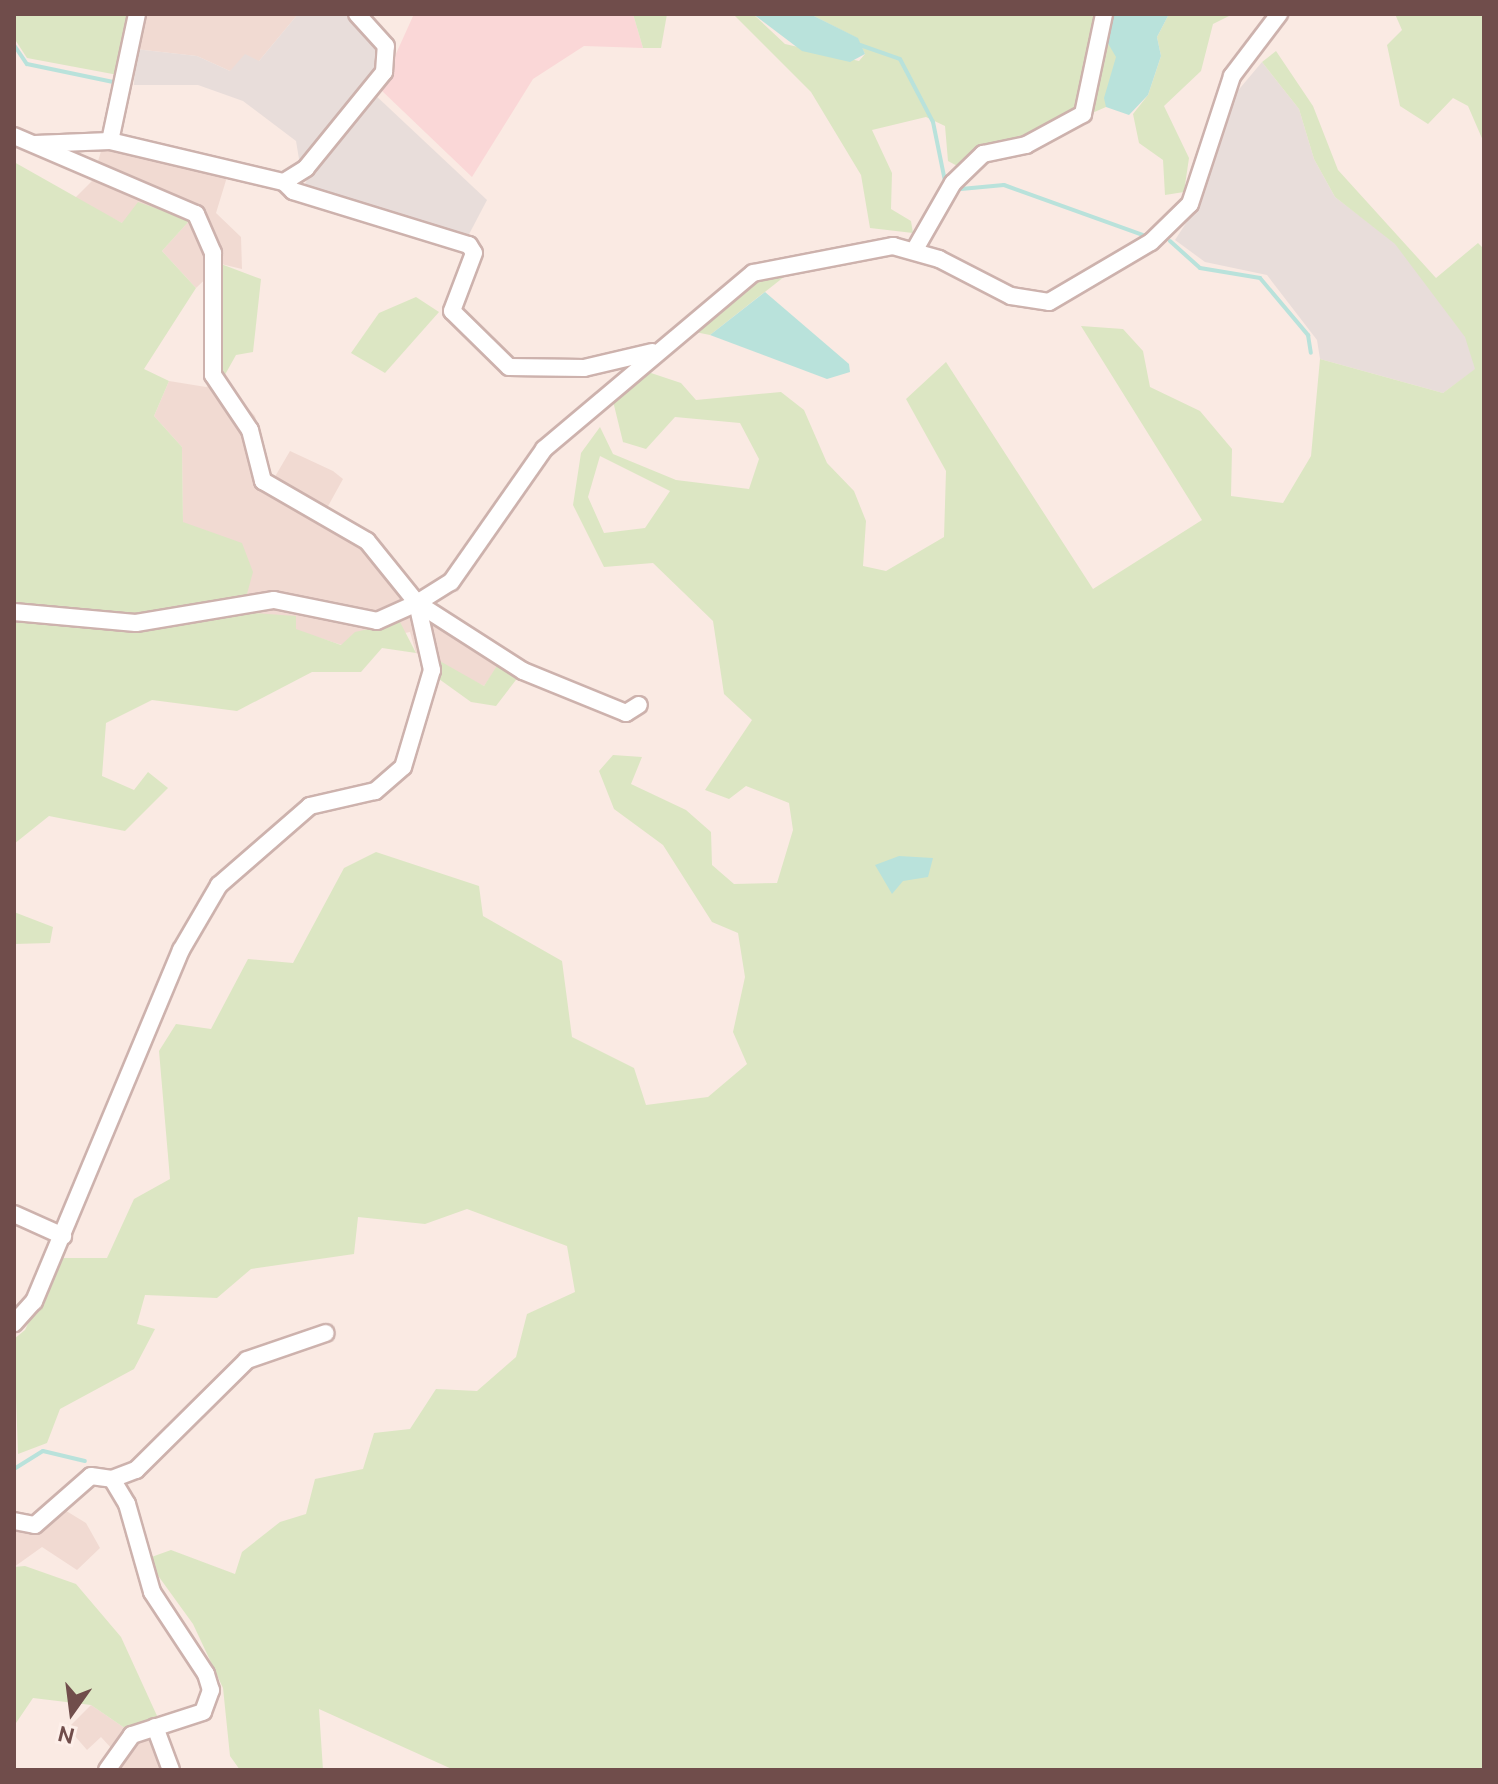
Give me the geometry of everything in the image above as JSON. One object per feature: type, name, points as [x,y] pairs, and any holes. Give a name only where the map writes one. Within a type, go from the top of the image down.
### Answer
[{"type":"street","points":[[110,141],[137,14]]},
{"type":"street","points":[[284,182],[306,168],[384,72],[386,46],[357,14]]},
{"type":"street","points":[[914,251],[953,183],[983,154],[1026,145],[1083,114],[1104,14]]},
{"type":"street","points":[[14,612],[136,623],[274,600],[377,621],[417,603],[451,582],[544,449],[652,352],[753,273],[867,245],[914,251],[1011,296],[1049,302],[1151,242],[1190,204],[1232,76],[1279,14]]},
{"type":"street","points":[[14,136],[196,214],[213,253],[213,375],[250,430],[263,481],[352,528],[417,603],[523,671],[626,713],[639,705]]},
{"type":"street","points":[[35,144],[110,141],[284,182],[293,191],[469,245],[474,253],[452,311],[509,367],[584,368],[652,352]]},
{"type":"street","points":[[14,1323],[34,1301],[181,950],[219,885],[310,806],[359,798],[403,767],[432,670],[417,603]]},
{"type":"street","points":[[14,1214],[63,1236]]},
{"type":"street","points":[[14,1521],[35,1525],[91,1476],[112,1479],[136,1470],[247,1360],[326,1333]]},
{"type":"street","points":[[107,1770],[119,1746],[155,1727],[203,1712],[211,1690],[147,1582],[127,1504],[112,1479]]},
{"type":"street","points":[[155,1727],[171,1770]]},
{"type":"shaded area","points":[[143,14],[298,14],[259,61],[230,71],[197,56],[135,49]]},
{"type":"shaded area","points":[[298,14],[346,14],[377,50],[375,68],[300,165],[296,141],[243,101],[198,85],[134,85],[135,49],[197,56],[230,71],[245,54],[259,61]]},
{"type":"shaded area","points":[[414,14],[633,14],[643,48],[584,46],[533,79],[472,177],[380,89]]},
{"type":"shaded area","points":[[1262,62],[1299,109],[1314,159],[1335,197],[1395,243],[1466,337],[1476,369],[1443,393],[1320,359],[1317,340],[1267,275],[1205,262],[1175,240],[1199,203],[1230,100]]},
{"type":"shaded area","points":[[373,93],[487,200],[466,240],[302,189],[329,142]]},
{"type":"shaded area","points":[[102,148],[227,177],[216,213],[241,237],[242,269],[221,264],[196,288],[162,251],[189,221],[122,223],[74,199],[92,181]]},
{"type":"shaded area","points":[[222,380],[255,416],[273,480],[290,451],[333,471],[343,479],[327,508],[372,535],[419,591],[506,654],[484,686],[416,653],[410,632],[342,645],[241,613],[183,522],[182,447],[154,416],[169,381],[206,387]]},
{"type":"shaded area","points":[[63,1509],[86,1523],[100,1548],[77,1570],[42,1547],[14,1567],[14,1515],[36,1519]]},
{"type":"shaded area","points":[[91,1705],[129,1731],[158,1718],[178,1770],[96,1770],[113,1750],[101,1737],[87,1750],[68,1728]]},
{"type":"green space","points":[[14,14],[130,14],[118,75],[27,58],[14,38]]},
{"type":"green space","points":[[633,14],[667,14],[661,48],[643,48]]},
{"type":"green space","points":[[733,14],[753,14],[785,44],[859,61],[865,54],[857,38],[810,14],[1110,14],[1117,57],[1106,107],[963,169],[948,161],[945,126],[926,117],[872,130],[892,173],[891,209],[911,221],[913,233],[870,228],[861,175],[811,92]]},
{"type":"green space","points":[[1169,14],[1233,14],[1213,24],[1201,71],[1164,106],[1189,158],[1184,192],[1165,195],[1163,160],[1139,143],[1133,114],[1148,95],[1161,56],[1157,37]]},
{"type":"green space","points":[[1395,14],[1484,14],[1484,143],[1468,106],[1453,98],[1428,124],[1400,106],[1387,45],[1402,30]]},
{"type":"green space","points":[[1276,51],[1313,106],[1338,170],[1436,278],[1478,243],[1484,249],[1484,1770],[454,1770],[319,1709],[323,1770],[240,1770],[230,1756],[223,1688],[193,1624],[146,1559],[171,1550],[235,1574],[242,1552],[280,1522],[306,1514],[315,1479],[363,1469],[374,1433],[410,1429],[436,1389],[477,1391],[516,1357],[527,1314],[575,1292],[567,1246],[467,1209],[425,1224],[358,1217],[354,1254],[251,1269],[217,1298],[145,1295],[137,1324],[155,1329],[134,1369],[60,1409],[47,1443],[18,1454],[14,1339],[25,1330],[59,1258],[107,1258],[134,1199],[170,1179],[159,1051],[176,1024],[211,1029],[248,959],[293,963],[344,868],[376,852],[479,886],[483,916],[562,961],[572,1037],[634,1068],[646,1105],[708,1097],[747,1064],[733,1032],[745,977],[738,933],[712,922],[663,845],[614,809],[599,771],[613,755],[642,757],[631,784],[686,810],[711,832],[712,865],[734,884],[777,883],[793,830],[789,803],[746,786],[729,799],[705,790],[752,720],[724,694],[713,621],[653,563],[604,567],[573,505],[581,453],[600,427],[613,454],[676,480],[749,489],[759,459],[740,423],[675,417],[646,449],[623,442],[612,397],[645,371],[681,383],[696,400],[781,392],[804,410],[827,463],[854,491],[866,521],[863,566],[886,571],[944,537],[946,471],[906,399],[946,362],[1093,589],[1202,520],[1081,326],[1123,329],[1143,351],[1150,387],[1200,411],[1232,449],[1231,496],[1283,503],[1311,456],[1320,359],[1443,393],[1475,369],[1465,337],[1395,244],[1335,197],[1314,159],[1299,109],[1262,62]],"holes":[[[600,456],[670,491],[645,528],[604,533],[588,497]]]},
{"type":"green space","points":[[14,162],[122,223],[138,202],[190,220],[162,251],[196,288],[144,369],[169,381],[154,416],[182,447],[183,522],[242,543],[253,572],[242,612],[296,616],[296,629],[341,645],[355,632],[400,622],[416,653],[382,648],[361,672],[312,672],[237,711],[152,700],[106,723],[102,776],[134,790],[148,772],[168,788],[125,831],[49,816],[14,844]]},
{"type":"green space","points":[[221,264],[261,279],[253,352],[236,355],[222,380]]},
{"type":"green space","points":[[794,269],[710,335],[690,331],[748,283]]},
{"type":"green space","points":[[416,297],[439,312],[385,373],[351,353],[379,313]]},
{"type":"green space","points":[[438,660],[484,686],[500,661],[519,676],[496,706],[471,702],[439,679]]},
{"type":"green space","points":[[14,912],[53,927],[50,943],[14,944]]},
{"type":"green space","points":[[25,1566],[76,1584],[121,1637],[158,1718],[129,1731],[91,1705],[33,1698],[14,1726],[14,1567]]},
{"type":"water","points":[[753,14],[810,14],[858,38],[865,54],[850,62],[802,51]]},
{"type":"water","points":[[1110,14],[1169,14],[1157,37],[1161,56],[1148,95],[1129,115],[1106,107],[1104,98],[1116,57],[1106,40]]},
{"type":"water","points":[[765,292],[849,364],[850,372],[827,379],[710,335]]},
{"type":"water","points":[[899,856],[933,858],[928,877],[903,881],[892,894],[875,865]]},
{"type":"waterway","points":[[14,45],[27,64],[118,83]]},
{"type":"waterway","points":[[860,45],[900,59],[933,122],[945,181]]},
{"type":"waterway","points":[[961,189],[1004,185],[1143,235]]},
{"type":"waterway","points":[[1170,241],[1200,268],[1260,278],[1308,335],[1311,353]]},
{"type":"waterway","points":[[14,1469],[43,1451],[85,1461]]}]
